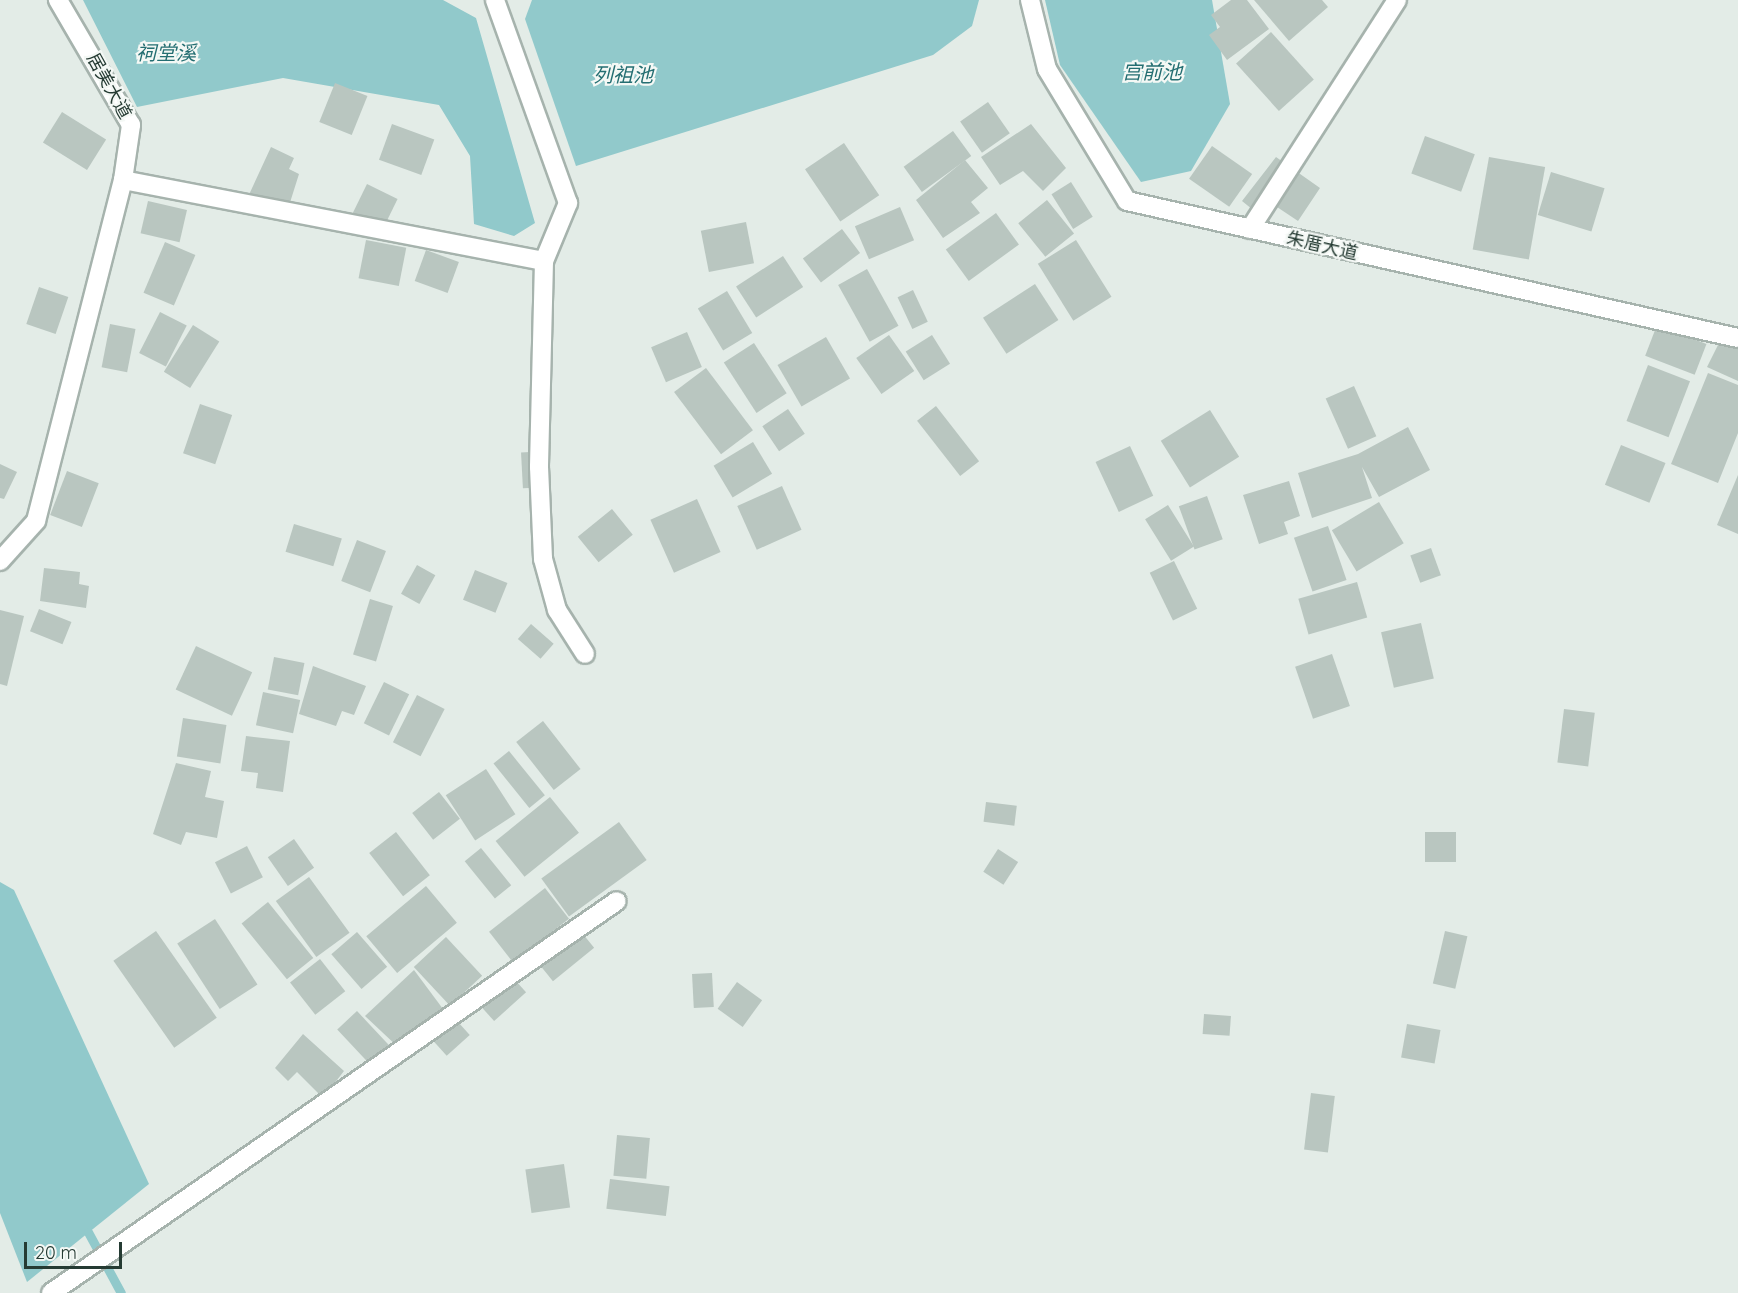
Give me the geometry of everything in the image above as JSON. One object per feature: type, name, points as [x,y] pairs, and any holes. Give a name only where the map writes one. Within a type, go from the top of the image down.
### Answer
[{"type":"street","name":"居美大道","points":[[0,561],[36,521],[123,180],[131,124],[58,0]]},
{"type":"street","points":[[495,0],[568,203],[544,261],[539,467],[543,559],[557,610],[585,654]]},
{"type":"street","name":"朱厝大道","points":[[1030,0],[1047,69],[1127,201],[1738,338]]},
{"type":"street","points":[[1250,229],[1397,0]]},
{"type":"street","points":[[123,180],[544,261]]},
{"type":"street","points":[[51,1293],[617,901]]},
{"type":"water","name":"祠堂溪","points":[[83,0],[443,0],[476,18],[535,223],[514,236],[474,224],[470,156],[439,105],[283,78],[137,107]]},
{"type":"water","name":"列祖池","points":[[532,0],[979,0],[972,26],[933,55],[576,166],[525,19]]},
{"type":"water","name":"宫前池","points":[[1045,0],[1212,0],[1230,104],[1191,171],[1141,182],[1060,65]]},
{"type":"water","points":[[0,882],[14,890],[149,1184],[27,1282],[0,1213]]},
{"type":"building","points":[[1231,0],[1247,0],[1269,29],[1227,60],[1209,35],[1220,27],[1211,15]]},
{"type":"building","points":[[1254,0],[1322,0],[1328,7],[1289,41]]},
{"type":"building","points":[[1271,32],[1314,80],[1279,111],[1236,63]]},
{"type":"building","points":[[335,83],[367,96],[352,135],[319,122]]},
{"type":"building","points":[[988,102],[1010,133],[982,153],[960,122]]},
{"type":"building","points":[[62,112],[106,140],[87,170],[43,143]]},
{"type":"building","points":[[392,124],[434,139],[421,175],[379,160]]},
{"type":"building","points":[[1031,124],[1066,168],[1043,191],[1023,171],[1000,185],[981,157]]},
{"type":"building","points":[[953,131],[971,156],[922,192],[904,167]]},
{"type":"building","points":[[1425,136],[1475,154],[1461,192],[1411,174]]},
{"type":"building","points":[[844,143],[879,195],[840,222],[805,169]]},
{"type":"building","points":[[1212,146],[1252,174],[1229,207],[1189,179]]},
{"type":"building","points":[[271,147],[294,158],[289,169],[299,174],[287,212],[247,199]]},
{"type":"building","points":[[1276,157],[1320,188],[1298,221],[1274,205],[1263,218],[1242,201]]},
{"type":"building","points":[[1489,157],[1545,167],[1529,259],[1473,250]]},
{"type":"building","points":[[965,160],[988,188],[971,202],[980,213],[943,238],[916,200]]},
{"type":"building","points":[[1551,172],[1605,188],[1591,231],[1538,215]]},
{"type":"building","points":[[1071,182],[1093,217],[1073,229],[1051,194]]},
{"type":"building","points":[[367,184],[398,199],[382,231],[351,216]]},
{"type":"building","points":[[1047,200],[1074,233],[1045,257],[1018,223]]},
{"type":"building","points":[[148,201],[187,210],[180,242],[141,233]]},
{"type":"building","points":[[900,207],[914,240],[869,259],[855,226]]},
{"type":"building","points":[[996,213],[1019,245],[969,281],[946,249]]},
{"type":"building","points":[[746,222],[754,263],[709,272],[701,231]]},
{"type":"building","points":[[842,229],[860,253],[821,282],[803,258]]},
{"type":"building","points":[[366,240],[406,248],[399,286],[359,278]]},
{"type":"building","points":[[1076,240],[1112,297],[1073,321],[1038,264]]},
{"type":"building","points":[[165,242],[195,255],[174,306],[144,293]]},
{"type":"building","points":[[426,250],[459,262],[448,293],[415,281]]},
{"type":"building","points":[[783,256],[803,287],[756,318],[736,286]]},
{"type":"building","points":[[867,269],[899,326],[870,342],[838,285]]},
{"type":"building","points":[[1035,284],[1058,320],[1006,354],[983,318]]},
{"type":"building","points":[[39,287],[68,297],[56,334],[26,324]]},
{"type":"building","points":[[913,290],[928,322],[912,329],[898,297]]},
{"type":"building","points":[[727,291],[752,333],[723,351],[698,309]]},
{"type":"building","points":[[160,312],[187,326],[166,367],[139,353]]},
{"type":"building","points":[[110,324],[136,329],[127,372],[102,367]]},
{"type":"building","points":[[193,325],[219,341],[190,388],[164,372]]},
{"type":"building","points":[[1657,325],[1706,344],[1695,375],[1645,356]]},
{"type":"building","points":[[1725,331],[1738,338],[1738,381],[1707,367]]},
{"type":"building","points":[[687,332],[702,367],[666,382],[651,347]]},
{"type":"building","points":[[889,335],[914,371],[881,394],[856,358]]},
{"type":"building","points":[[932,335],[950,364],[924,380],[906,351]]},
{"type":"building","points":[[826,337],[850,379],[802,407],[778,365]]},
{"type":"building","points":[[754,343],[787,393],[756,413],[724,363]]},
{"type":"building","points":[[1648,365],[1690,381],[1669,437],[1626,421]]},
{"type":"building","points":[[706,368],[753,430],[721,454],[674,392]]},
{"type":"building","points":[[1708,373],[1738,385],[1738,433],[1718,483],[1671,464]]},
{"type":"building","points":[[1354,386],[1376,436],[1348,449],[1326,399]]},
{"type":"building","points":[[200,404],[232,415],[215,464],[183,453]]},
{"type":"building","points":[[936,406],[979,461],[960,476],[917,421]]},
{"type":"building","points":[[788,409],[805,434],[779,451],[762,426]]},
{"type":"building","points":[[1210,410],[1239,457],[1190,487],[1161,441]]},
{"type":"building","points":[[1408,427],[1430,470],[1379,497],[1362,467],[1372,498],[1312,518],[1298,473],[1358,454]]},
{"type":"building","points":[[753,442],[772,474],[733,497],[714,466]]},
{"type":"building","points":[[1621,445],[1666,463],[1649,503],[1605,485]]},
{"type":"building","points":[[1130,446],[1153,496],[1119,512],[1096,462]]},
{"type":"building","points":[[548,451],[550,487],[523,488],[521,452]]},
{"type":"building","points":[[0,464],[17,472],[4,499],[0,498]]},
{"type":"building","points":[[67,471],[99,483],[82,527],[50,515]]},
{"type":"building","points":[[1738,475],[1738,534],[1717,525]]},
{"type":"building","points":[[1289,481],[1300,516],[1284,522],[1288,534],[1259,544],[1243,495]]},
{"type":"building","points":[[782,486],[802,530],[757,550],[737,506]]},
{"type":"building","points":[[1207,496],[1223,539],[1195,549],[1179,506]]},
{"type":"building","points":[[697,499],[721,552],[674,573],[650,520]]},
{"type":"building","points":[[1379,502],[1404,543],[1357,571],[1332,530]]},
{"type":"building","points":[[1168,505],[1194,547],[1171,561],[1145,519]]},
{"type":"building","points":[[612,509],[633,535],[599,562],[578,537]]},
{"type":"building","points":[[294,524],[342,539],[333,566],[286,552]]},
{"type":"building","points":[[1328,526],[1347,580],[1313,592],[1294,538]]},
{"type":"building","points":[[357,540],[386,551],[370,592],[341,581]]},
{"type":"building","points":[[1431,548],[1441,575],[1420,583],[1410,556]]},
{"type":"building","points":[[1174,561],[1197,609],[1173,620],[1150,573]]},
{"type":"building","points":[[417,565],[435,575],[419,604],[401,594]]},
{"type":"building","points":[[44,568],[80,572],[79,584],[89,586],[86,608],[40,601]]},
{"type":"building","points":[[475,570],[507,583],[495,613],[463,600]]},
{"type":"building","points":[[1357,582],[1367,618],[1309,634],[1298,599]]},
{"type":"building","points":[[370,599],[393,606],[376,661],[353,654]]},
{"type":"building","points":[[39,609],[71,622],[62,644],[30,631]]},
{"type":"building","points":[[0,610],[24,616],[7,686],[0,684]]},
{"type":"building","points":[[1421,623],[1434,679],[1394,688],[1381,632]]},
{"type":"building","points":[[531,624],[554,644],[541,659],[518,639]]},
{"type":"building","points":[[196,646],[252,672],[232,716],[176,690]]},
{"type":"building","points":[[1332,654],[1350,706],[1313,719],[1295,667]]},
{"type":"building","points":[[274,657],[304,663],[298,695],[268,689]]},
{"type":"building","points":[[313,666],[366,686],[354,715],[342,711],[336,726],[299,714]]},
{"type":"building","points":[[384,682],[409,694],[389,736],[364,723]]},
{"type":"building","points":[[263,692],[300,700],[293,733],[256,725]]},
{"type":"building","points":[[417,695],[445,709],[421,756],[393,742]]},
{"type":"building","points":[[1564,709],[1595,713],[1588,766],[1557,763]]},
{"type":"building","points":[[183,718],[226,725],[220,763],[177,757]]},
{"type":"building","points":[[543,721],[581,769],[554,790],[516,742]]},
{"type":"building","points":[[246,736],[290,741],[283,792],[256,788],[258,773],[241,771]]},
{"type":"building","points":[[509,751],[545,795],[529,808],[493,764]]},
{"type":"building","points":[[176,763],[211,771],[205,797],[224,801],[217,838],[186,832],[181,845],[153,834]]},
{"type":"building","points":[[486,769],[515,814],[475,840],[446,795]]},
{"type":"building","points":[[439,792],[460,819],[433,840],[412,813]]},
{"type":"building","points":[[550,797],[579,833],[525,877],[496,841]]},
{"type":"building","points":[[986,802],[1017,806],[1014,826],[984,822]]},
{"type":"building","points":[[619,822],[647,860],[569,916],[541,878]]},
{"type":"building","points":[[396,832],[430,875],[403,896],[369,853]]},
{"type":"building","points":[[1425,832],[1456,832],[1456,862],[1425,862]]},
{"type":"building","points":[[294,839],[314,868],[288,886],[268,857]]},
{"type":"building","points":[[247,846],[263,877],[231,894],[215,862]]},
{"type":"building","points":[[481,848],[511,885],[495,899],[465,861]]},
{"type":"building","points":[[998,849],[1018,862],[1003,885],[983,872]]},
{"type":"building","points":[[309,877],[350,933],[316,957],[276,901]]},
{"type":"building","points":[[426,886],[457,923],[397,973],[366,936]]},
{"type":"building","points":[[545,888],[569,919],[513,962],[489,932]]},
{"type":"building","points":[[268,902],[313,958],[287,979],[242,923]]},
{"type":"building","points":[[215,919],[257,984],[220,1009],[177,944]]},
{"type":"building","points":[[574,923],[594,948],[553,981],[533,956]]},
{"type":"building","points":[[156,931],[217,1018],[174,1048],[113,961]]},
{"type":"building","points":[[1445,931],[1467,936],[1455,989],[1433,984]]},
{"type":"building","points":[[357,932],[387,967],[362,989],[331,954]]},
{"type":"building","points":[[446,937],[482,976],[450,1006],[414,967]]},
{"type":"building","points":[[320,959],[345,991],[315,1015],[290,982]]},
{"type":"building","points":[[414,970],[443,1009],[399,1048],[365,1016]]},
{"type":"building","points":[[506,970],[526,992],[494,1021],[474,999]]},
{"type":"building","points":[[712,973],[714,1007],[694,1008],[692,974]]},
{"type":"building","points":[[737,982],[762,1000],[743,1027],[718,1009]]},
{"type":"building","points":[[357,1011],[389,1045],[369,1064],[337,1029]]},
{"type":"building","points":[[449,1012],[470,1035],[447,1056],[426,1033]]},
{"type":"building","points":[[1204,1014],[1231,1016],[1230,1036],[1203,1034]]},
{"type":"building","points":[[1407,1024],[1440,1030],[1435,1063],[1401,1057]]},
{"type":"building","points":[[303,1034],[344,1071],[323,1098],[297,1072],[288,1081],[275,1068]]},
{"type":"building","points":[[1311,1093],[1335,1096],[1328,1152],[1304,1150]]},
{"type":"building","points":[[617,1135],[650,1138],[646,1179],[613,1176]]},
{"type":"building","points":[[564,1164],[570,1208],[532,1213],[525,1169]]},
{"type":"building","points":[[610,1179],[670,1186],[666,1216],[606,1209]]},
{"type":"waterway","points":[[88,1232],[121,1293]]}]
